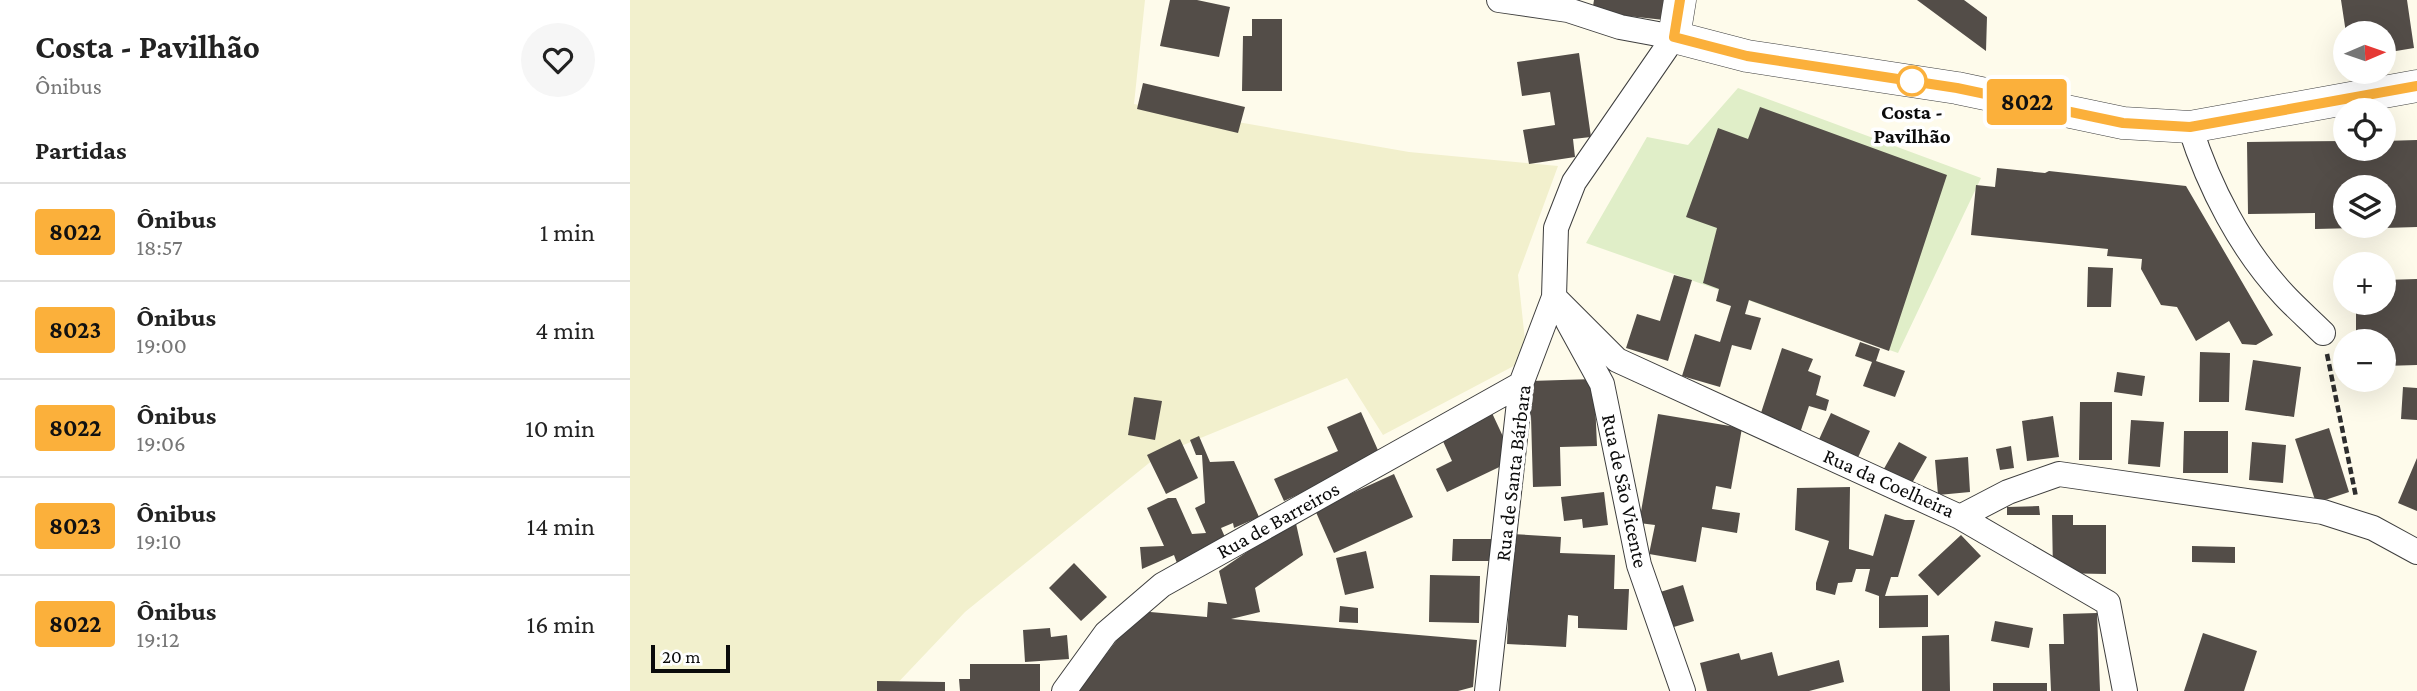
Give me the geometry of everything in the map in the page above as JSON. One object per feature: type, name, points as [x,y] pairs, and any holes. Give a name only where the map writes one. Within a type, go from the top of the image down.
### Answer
[{"type":"street","points":[[1499,0],[1568,10],[1620,27],[1674,37],[1747,56],[1957,88],[2123,123],[2190,127],[2417,86]]},
{"type":"street","name":"Rua de Santa Bárbara","points":[[1488,691],[1521,384],[1555,297],[1556,228],[1574,182],[1674,37],[1680,0]]},
{"type":"street","points":[[2190,127],[2202,164],[2248,249],[2283,295],[2323,333]]},
{"type":"street","name":"Rua da Coelheira","points":[[1555,297],[1618,360],[1960,517],[2008,492],[2059,474],[2323,512],[2362,524],[2417,552]]},
{"type":"street","name":"Rua de São Vicente","points":[[1555,297],[1602,384],[1639,565],[1683,691]]},
{"type":"street","name":"Rua de Barreiros","points":[[1064,691],[1106,634],[1162,586],[1521,384]]},
{"type":"street","points":[[1960,517],[2108,603],[2125,691]]},
{"type":"path","points":[[2323,333],[2362,524]]},
{"type":"shaded area","points":[[630,0],[1145,0],[1134,104],[1409,152],[1558,166],[1518,275],[1527,359],[1383,435],[1347,378],[1159,455],[965,612],[890,691],[630,691]]},
{"type":"green space","points":[[1738,88],[1981,178],[1898,353],[1586,243],[1647,137],[1688,145]]},
{"type":"building","points":[[1170,0],[1197,0],[1230,7],[1219,57],[1160,46]]},
{"type":"building","points":[[1594,0],[1667,0],[1664,20],[1592,12]]},
{"type":"building","points":[[1917,0],[1964,0],[1987,17],[1986,51]]},
{"type":"building","points":[[2341,0],[2407,0],[2414,48],[2396,51],[2396,21],[2344,21]]},
{"type":"building","points":[[1252,19],[1282,19],[1282,91],[1242,91],[1243,36],[1252,36]]},
{"type":"building","points":[[1579,53],[1591,137],[1573,139],[1575,157],[1529,164],[1523,130],[1555,125],[1550,92],[1522,96],[1517,62]]},
{"type":"building","points":[[1143,83],[1245,107],[1238,133],[1137,109]]},
{"type":"building","points":[[1760,107],[1947,175],[1889,351],[1749,300],[1745,314],[1761,318],[1751,350],[1732,345],[1720,387],[1682,376],[1695,334],[1720,342],[1731,306],[1716,301],[1719,289],[1703,283],[1717,228],[1686,217],[1718,128],[1748,139]]},
{"type":"building","points":[[2417,140],[2417,227],[2396,228],[2396,175],[2333,175],[2333,229],[2315,229],[2315,213],[2248,214],[2247,142],[2333,141],[2333,161],[2396,161],[2396,141]]},
{"type":"building","points":[[1997,168],[2186,186],[2273,335],[2256,345],[2242,344],[2229,321],[2196,341],[2177,307],[2161,305],[2141,269],[2142,259],[2107,256],[2108,249],[1971,235],[1976,185],[1995,187]]},
{"type":"building","points":[[2088,267],[2113,268],[2111,307],[2087,307]]},
{"type":"building","points":[[1674,275],[1692,280],[1668,361],[1626,348],[1637,314],[1660,321]]},
{"type":"building","points":[[2417,279],[2417,365],[2396,366],[2396,329],[2356,329],[2356,315],[2396,315],[2396,280]]},
{"type":"building","points":[[1860,342],[1880,349],[1876,361],[1905,371],[1895,397],[1863,386],[1872,362],[1855,356]]},
{"type":"building","points":[[1782,348],[1813,359],[1808,371],[1821,376],[1816,395],[1829,400],[1826,411],[1809,406],[1800,433],[1759,419]]},
{"type":"building","points":[[2200,352],[2230,353],[2229,402],[2199,402]]},
{"type":"building","points":[[2253,360],[2301,367],[2294,417],[2245,410]]},
{"type":"building","points":[[2117,372],[2145,376],[2142,396],[2114,392]]},
{"type":"building","points":[[1594,379],[1597,446],[1560,447],[1561,486],[1533,487],[1530,381]]},
{"type":"building","points":[[2403,387],[2417,388],[2417,420],[2401,419]]},
{"type":"building","points":[[1134,397],[1162,401],[1155,440],[1128,435]]},
{"type":"building","points":[[2080,402],[2112,402],[2112,460],[2079,460]]},
{"type":"building","points":[[1361,412],[1381,457],[1284,501],[1274,479],[1338,451],[1327,427]]},
{"type":"building","points":[[1492,413],[1514,460],[1447,492],[1436,469],[1452,461],[1441,437]]},
{"type":"building","points":[[1831,413],[1870,431],[1855,464],[1816,446]]},
{"type":"building","points":[[1658,414],[1742,428],[1731,489],[1716,486],[1712,509],[1740,513],[1737,533],[1702,527],[1696,562],[1649,554],[1655,525],[1639,523]]},
{"type":"building","points":[[2053,416],[2059,457],[2027,461],[2022,421]]},
{"type":"building","points":[[2131,420],[2164,422],[2160,467],[2128,464]]},
{"type":"building","points":[[2329,428],[2349,492],[2316,503],[2295,439]]},
{"type":"building","points":[[2184,431],[2228,431],[2228,473],[2183,473]]},
{"type":"building","points":[[1199,436],[1210,462],[1234,461],[1259,517],[1234,528],[1233,523],[1221,528],[1228,544],[1178,566],[1174,555],[1142,569],[1140,547],[1164,546],[1147,508],[1168,498],[1176,498],[1192,534],[1206,533],[1195,508],[1205,503],[1202,455],[1196,455],[1190,440]]},
{"type":"building","points":[[1180,439],[1198,478],[1166,494],[1147,455]]},
{"type":"building","points":[[1899,442],[1927,457],[1908,490],[1881,474]]},
{"type":"building","points":[[2252,442],[2286,445],[2283,483],[2249,480]]},
{"type":"building","points":[[2011,446],[2014,468],[2000,470],[1996,449]]},
{"type":"building","points":[[1968,457],[1970,492],[1938,495],[1935,460]]},
{"type":"building","points":[[2417,458],[2417,511],[2398,503]]},
{"type":"building","points":[[1394,474],[1413,517],[1334,553],[1315,510]]},
{"type":"building","points":[[1850,487],[1849,549],[1873,556],[1885,514],[1915,520],[1898,577],[1891,577],[1885,596],[1928,595],[1928,627],[1879,628],[1879,596],[1865,591],[1870,569],[1856,569],[1852,582],[1838,583],[1835,595],[1816,590],[1829,541],[1795,530],[1797,488]]},
{"type":"building","points":[[1604,492],[1608,525],[1583,528],[1582,519],[1564,521],[1561,497]]},
{"type":"building","points":[[2039,506],[2040,515],[2007,515],[2007,507]]},
{"type":"building","points":[[2052,515],[2073,515],[2073,525],[2106,525],[2106,574],[2053,573]]},
{"type":"building","points":[[1295,519],[1303,555],[1255,588],[1260,612],[1231,619],[1477,640],[1473,687],[1458,691],[1078,691],[1139,611],[1207,617],[1208,602],[1227,604],[1219,571]]},
{"type":"building","points":[[1512,534],[1561,537],[1560,553],[1615,555],[1614,589],[1629,589],[1627,630],[1578,628],[1578,616],[1568,615],[1566,647],[1507,644]]},
{"type":"building","points":[[1961,535],[1981,556],[1938,596],[1918,575]]},
{"type":"building","points":[[1453,539],[1494,539],[1494,561],[1452,561]]},
{"type":"building","points":[[2192,546],[2235,547],[2235,563],[2192,562]]},
{"type":"building","points":[[1366,551],[1374,588],[1345,595],[1336,558]]},
{"type":"building","points":[[1074,563],[1107,597],[1081,621],[1049,588]]},
{"type":"building","points":[[1430,575],[1480,576],[1479,623],[1429,622]]},
{"type":"building","points":[[1683,585],[1694,621],[1667,629],[1657,593]]},
{"type":"building","points":[[1340,606],[1358,608],[1358,623],[1339,622]]},
{"type":"building","points":[[2097,613],[2100,691],[2051,691],[2049,644],[2064,644],[2063,614]]},
{"type":"building","points":[[1995,621],[2033,628],[2029,648],[1991,641]]},
{"type":"building","points":[[1050,628],[1051,637],[1067,635],[1069,659],[1025,662],[1023,630]]},
{"type":"building","points":[[2203,633],[2257,651],[2244,691],[2184,691]]},
{"type":"building","points":[[1949,635],[1950,691],[1922,691],[1922,636]]},
{"type":"building","points":[[1772,652],[1778,676],[1839,660],[1844,682],[1809,691],[1707,691],[1700,663],[1739,653],[1741,660]]},
{"type":"building","points":[[970,664],[1040,664],[1040,691],[960,691],[959,679],[970,679]]},
{"type":"building","points":[[877,681],[945,682],[945,691],[877,691]]},
{"type":"building","points":[[1993,683],[2047,683],[2047,691],[1993,691]]},
{"type":"bus line","name":"8022","points":[[1680,0],[1674,37],[1747,56],[1957,88],[2123,123],[2190,127],[2417,86]]},
{"type":"place","name":"Costa - Pavilhão","points":[[1912,81]]}]
